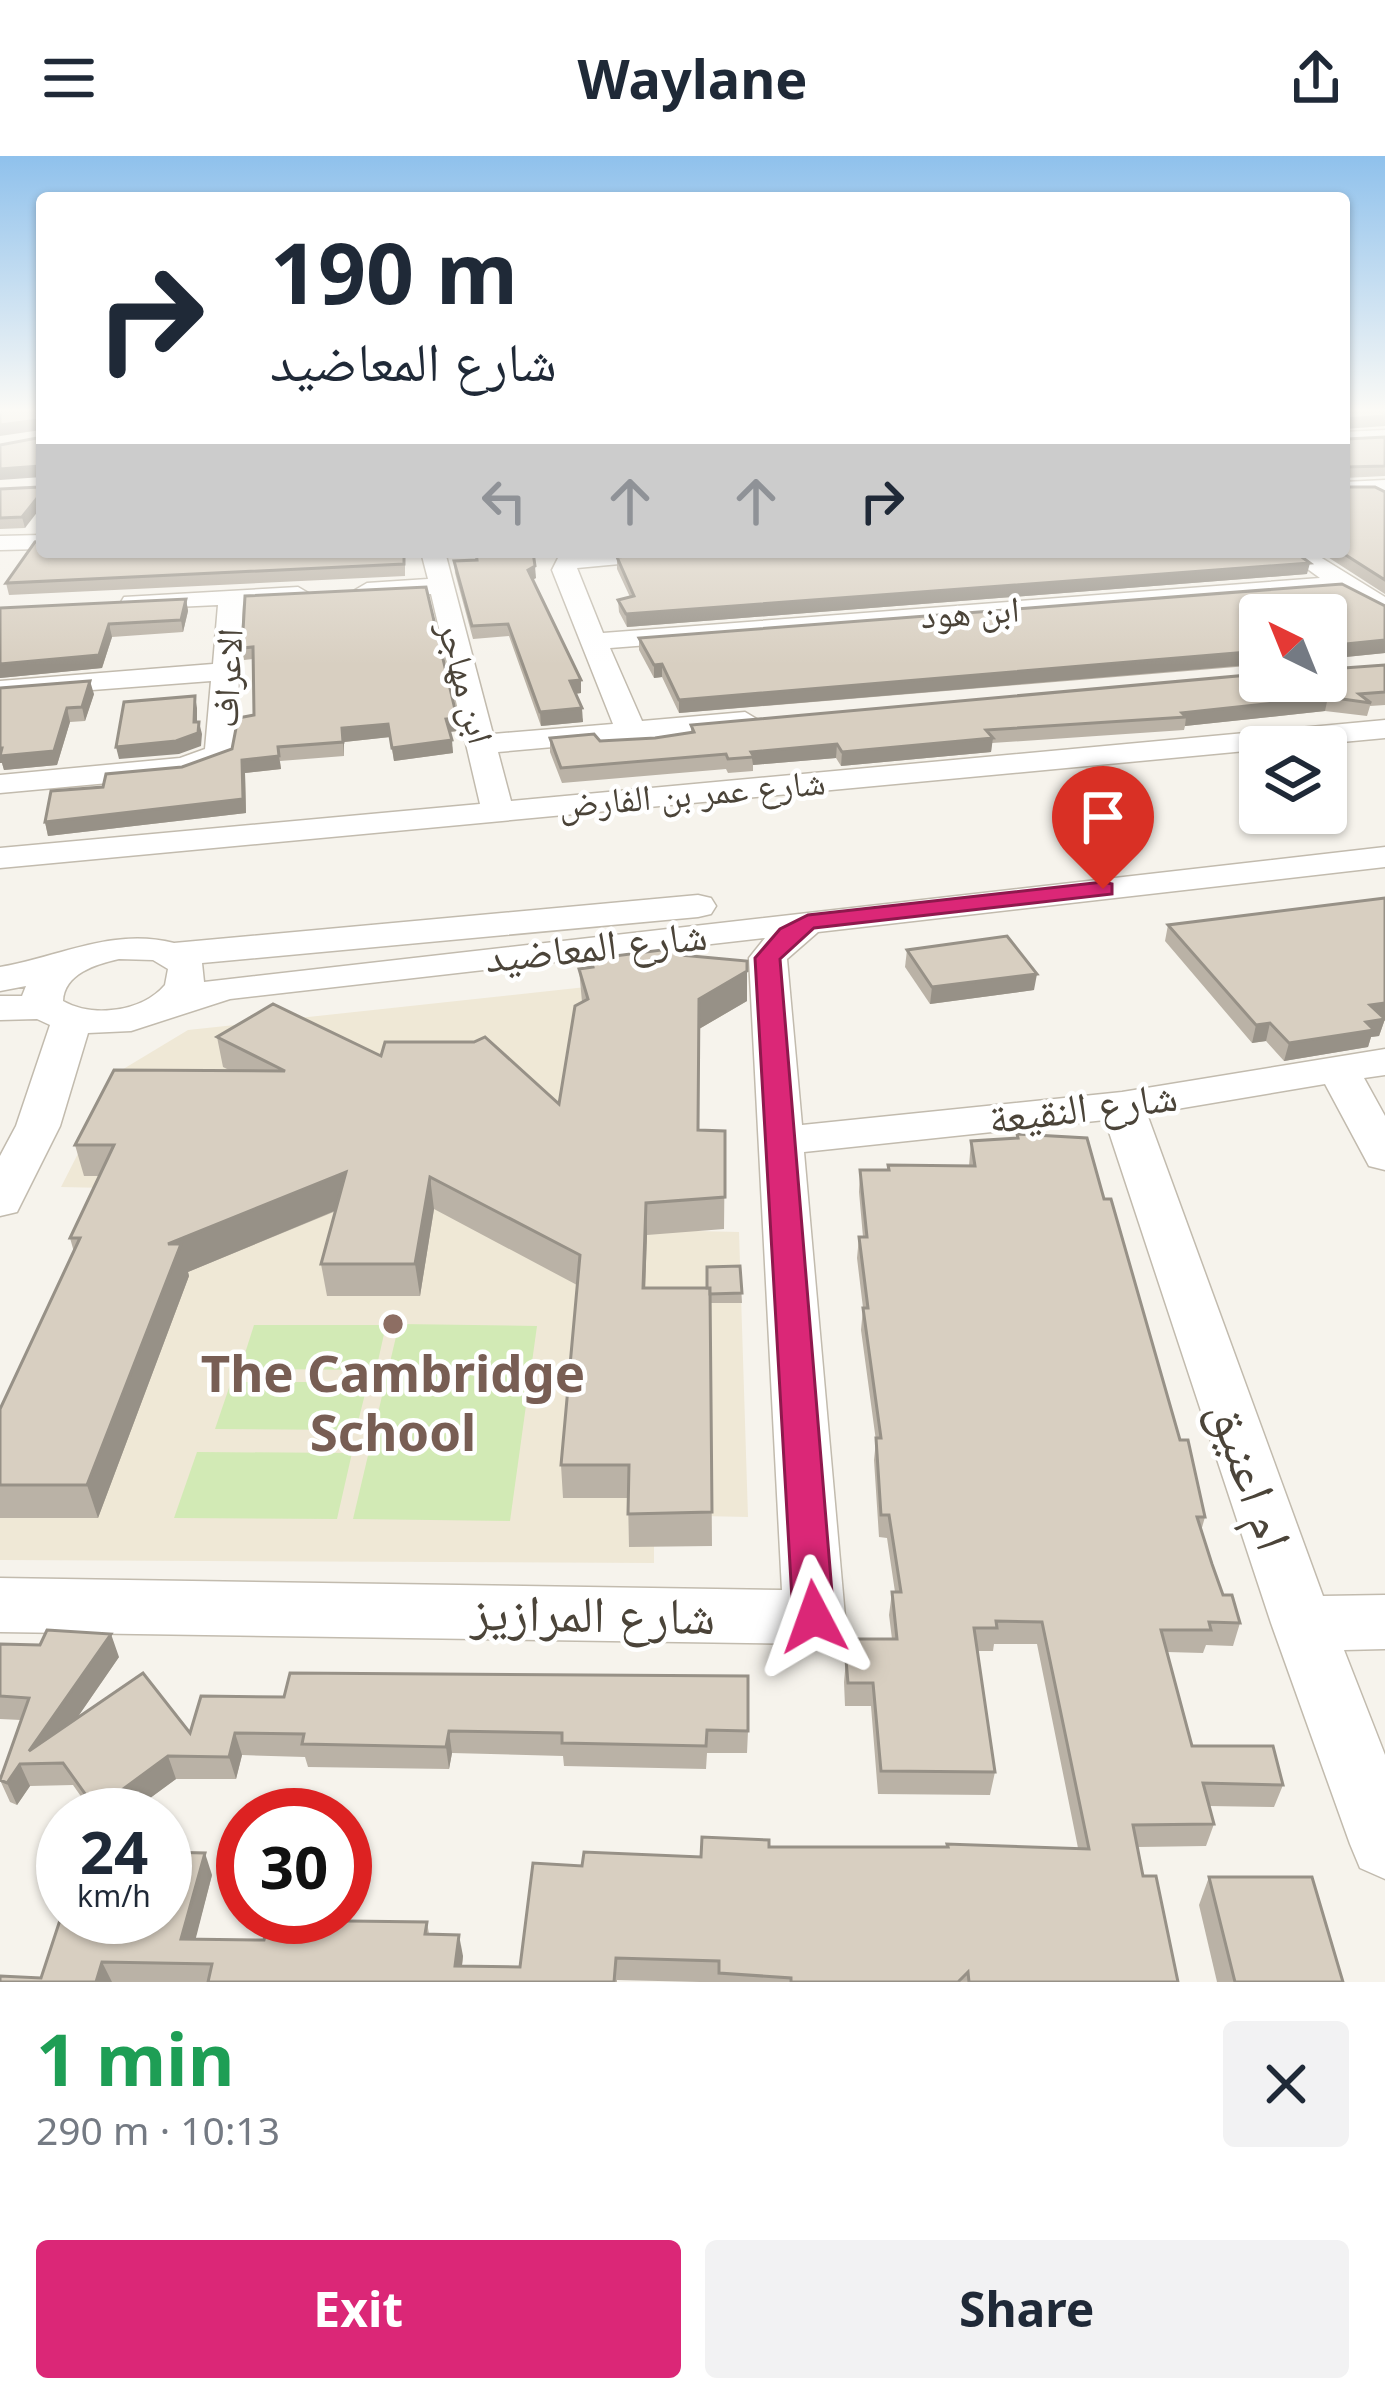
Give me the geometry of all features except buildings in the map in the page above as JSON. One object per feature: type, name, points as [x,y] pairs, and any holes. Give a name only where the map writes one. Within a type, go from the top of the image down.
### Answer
[{"type":"street","points":[[0,574],[20,543]]},
{"type":"street","name":"ابن مهاجر","points":[[434,558],[484,744],[497,812]]},
{"type":"street","points":[[588,558],[566,563],[564,570],[631,731]]},
{"type":"street","points":[[1305,558],[1385,608]]},
{"type":"street","name":"ابن هود","points":[[596,641],[1344,583]]},
{"type":"street","name":"الاعراف","points":[[116,603],[440,586]]},
{"type":"street","name":"الاعراف","points":[[2,789],[208,761],[222,750],[232,598]]},
{"type":"street","points":[[0,689],[227,671]]},
{"type":"street","points":[[484,744],[771,718]]},
{"type":"street","name":"شارع عمر بن الفارض","points":[[0,858],[1385,729]]},
{"type":"street","name":"شارع المعاضيد","points":[[62,968],[119,948],[173,954],[745,901],[1385,830]]},
{"type":"street","name":"شارع المعاضيد","points":[[58,1015],[103,1024],[229,987],[1385,857]]},
{"type":"street","points":[[714,932],[768,958],[788,934],[808,922]]},
{"type":"street","points":[[38,1126],[63,1103],[105,1044],[188,976],[182,960],[173,954]]},
{"type":"street","name":"شارع المرازيز","points":[[0,1605],[814,1617],[768,958]]},
{"type":"street","points":[[0,979],[62,968]]},
{"type":"street","points":[[0,1201],[38,1126],[58,1015],[43,988],[62,968]]},
{"type":"street","points":[[0,1009],[58,1015]]},
{"type":"street","name":"شارع النقيعة","points":[[780,1141],[1123,1105],[1385,1062]]},
{"type":"street","points":[[1338,1070],[1385,1156]]},
{"type":"street","name":"ام اعنيق","points":[[1123,1105],[1302,1623],[1385,1844]]},
{"type":"street","points":[[1302,1623],[1385,1622]]},
{"type":"shaded area","name":"The Cambridge School","points":[[678,977],[738,1006],[699,1029],[697,1231],[739,1232],[748,1517],[654,1515],[654,1563],[0,1560],[0,1416],[106,1188],[61,1187],[120,1071],[188,1030]]},
{"type":"green space","points":[[399,1324],[537,1326],[510,1521],[353,1519]]},
{"type":"green space","points":[[254,1325],[386,1325],[376,1370],[240,1369]]},
{"type":"green space","points":[[231,1382],[368,1382],[356,1430],[215,1429]]},
{"type":"green space","points":[[197,1452],[352,1453],[337,1519],[174,1518]]},
{"type":"place","name":"The Cambridge School","points":[[393,1324]]},
{"type":"route","points":[[814,1617],[768,958],[788,934],[808,922],[1103,889]]}]
